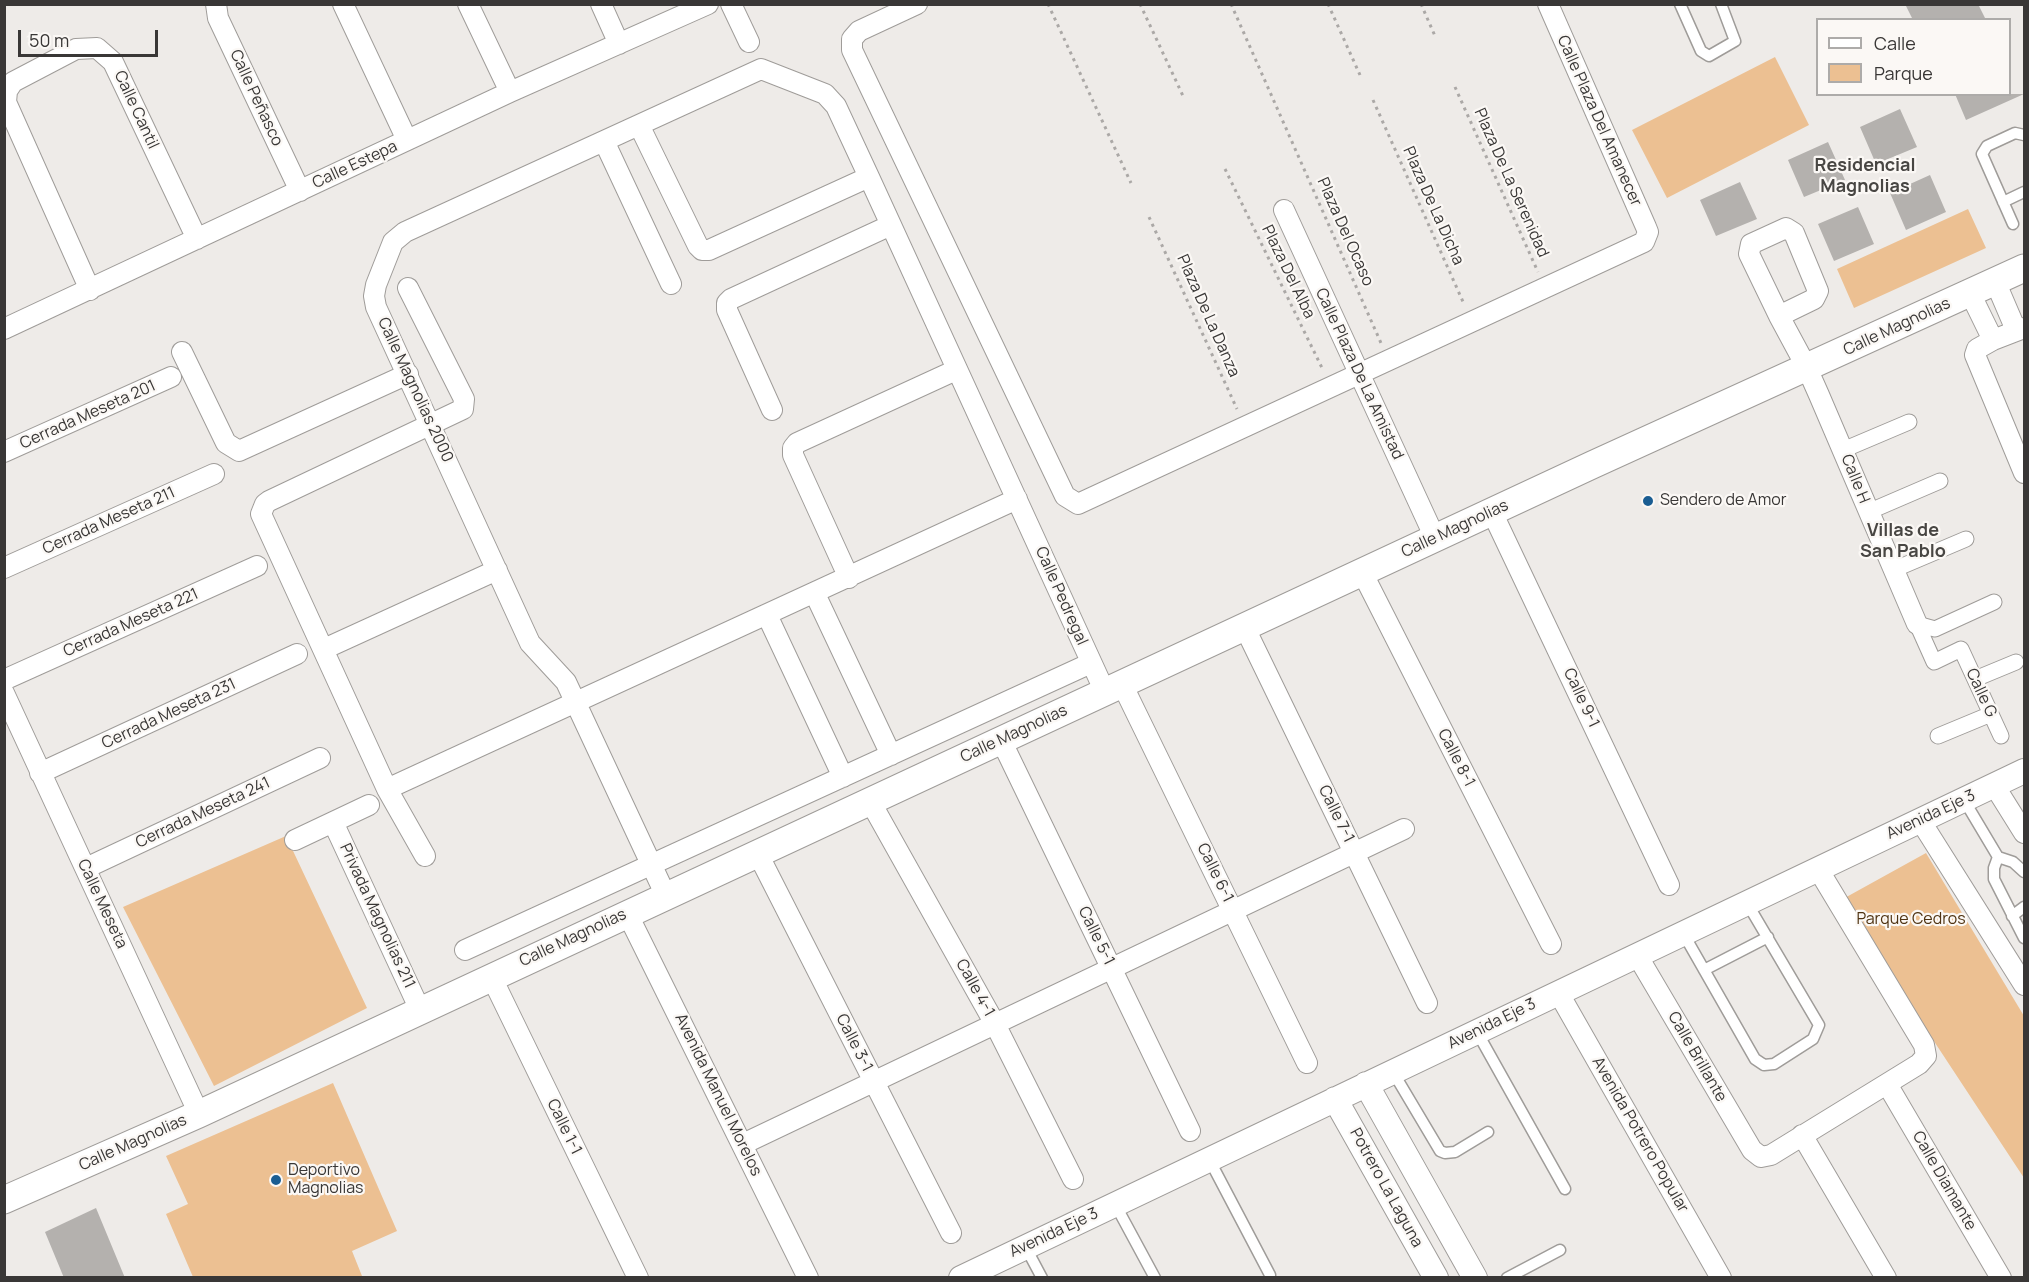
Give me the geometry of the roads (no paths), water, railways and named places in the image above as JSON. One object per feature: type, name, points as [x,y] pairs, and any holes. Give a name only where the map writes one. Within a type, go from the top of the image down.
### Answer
[{"type":"main road","name":"Calle Magnolias","points":[[4,1200],[199,1113],[1362,572],[2025,268]]},
{"type":"street","name":"Calle Peñasco","points":[[216,4],[218,18],[300,191]]},
{"type":"street","points":[[343,4],[407,140]]},
{"type":"street","points":[[468,4],[510,92]]},
{"type":"street","points":[[601,4],[619,44]]},
{"type":"street","name":"Calle Estepa","points":[[4,329],[510,92],[708,4]]},
{"type":"street","points":[[731,4],[749,42]]},
{"type":"street","points":[[917,4],[859,31],[852,39],[852,50],[1068,501],[1083,503],[1358,373]]},
{"type":"street","name":"Calle Plaza Del Amanecer","points":[[1358,373],[1640,245],[1647,237],[1646,227],[1548,4]]},
{"type":"street","name":"Calle Cantil","points":[[90,290],[8,113],[6,102],[7,92],[13,82],[76,49],[97,48],[113,62],[197,239]]},
{"type":"street","name":"Calle Magnolias 2000","points":[[666,896],[576,703],[561,675],[530,642],[374,296],[376,285],[396,238],[760,69],[830,97],[869,177]]},
{"type":"street","points":[[639,125],[702,250],[709,250],[869,177],[891,225],[731,299],[727,303],[727,310],[772,410]]},
{"type":"street","points":[[604,141],[671,284]]},
{"type":"street","name":"Calle Plaza De La Amistad","points":[[1284,210],[1436,538]]},
{"type":"street","name":"Calle Pedregal","points":[[891,225],[1091,663],[1113,688]]},
{"type":"street","name":"Calle H","points":[[1779,316],[1814,299],[1818,294],[1818,288],[1789,229],[1773,233],[1749,247],[1749,254],[1843,450],[1917,624]]},
{"type":"street","points":[[1995,281],[2020,329],[1993,340],[1977,350],[1975,355],[2024,470]]},
{"type":"street","points":[[408,288],[465,402],[461,410],[269,501],[262,508],[263,519],[387,789],[425,856]]},
{"type":"street","points":[[1970,293],[1993,340]]},
{"type":"street","points":[[182,352],[226,444],[239,451],[408,374]]},
{"type":"street","points":[[849,578],[793,455],[793,448],[797,443],[956,370]]},
{"type":"street","name":"Cerrada Meseta 201","points":[[4,452],[171,377]]},
{"type":"street","points":[[1843,450],[1909,422]]},
{"type":"street","name":"Cerrada Meseta 211","points":[[4,568],[214,474]]},
{"type":"street","points":[[1868,512],[1940,481]]},
{"type":"street","points":[[387,789],[815,594],[1017,499]]},
{"type":"street","name":"Calle 9-1","points":[[1492,512],[1669,885]]},
{"type":"street","points":[[1893,570],[1966,538]]},
{"type":"street","name":"Cerrada Meseta 221","points":[[4,680],[256,566]]},
{"type":"street","points":[[324,649],[497,570]]},
{"type":"street","name":"Calle 8-1","points":[[1362,572],[1551,944]]},
{"type":"street","points":[[815,594],[891,755]]},
{"type":"street","points":[[1917,624],[1935,629],[1994,602]]},
{"type":"street","points":[[767,615],[843,777]]},
{"type":"street","name":"Calle G","points":[[1917,624],[1934,662],[1961,649],[2001,736]]},
{"type":"street","name":"Calle 7-1","points":[[1244,627],[1427,1003]]},
{"type":"street","name":"Cerrada Meseta 231","points":[[40,773],[297,654]]},
{"type":"street","points":[[1975,679],[2016,662]]},
{"type":"street","points":[[465,950],[1091,663]]},
{"type":"street","name":"Calle 6-1","points":[[1113,688],[1234,912],[1307,1063]]},
{"type":"street","name":"Calle Meseta","points":[[4,693],[199,1113]]},
{"type":"street","points":[[1938,736],[1991,714]]},
{"type":"street","name":"Calle 5-1","points":[[1001,740],[1190,1131]]},
{"type":"street","name":"Cerrada Meseta 241","points":[[86,868],[320,758]]},
{"type":"street","name":"Avenida Eje 3","points":[[961,1278],[1025,1245],[2025,771]]},
{"type":"street","points":[[1994,785],[2025,833]]},
{"type":"street","name":"Calle 4-1","points":[[870,801],[995,1024],[1073,1179]]},
{"type":"street","points":[[295,840],[369,805]]},
{"type":"street","points":[[1920,820],[2025,985]]},
{"type":"street","name":"Privada Magnolias 211","points":[[333,822],[420,1010]]},
{"type":"street","points":[[743,1144],[873,1080],[1234,912],[1404,829]]},
{"type":"street","name":"Calle 3-1","points":[[758,854],[951,1233]]},
{"type":"street","points":[[1818,869],[1924,1046],[1926,1056],[1919,1064],[1802,1135],[1886,1278]]},
{"type":"street","name":"Avenida Manuel Morelos","points":[[627,913],[808,1278]]},
{"type":"street","name":"Calle Brillante","points":[[1637,955],[1752,1150],[1761,1157],[1771,1155],[1802,1135]]},
{"type":"street","name":"Calle 1-1","points":[[490,976],[638,1278]]},
{"type":"street","name":"Avenida Potrero Popular","points":[[1558,992],[1721,1278]]},
{"type":"street","points":[[1366,1084],[1474,1278]]},
{"type":"street","name":"Calle Diamante","points":[[1887,1084],[2001,1278]]},
{"type":"street","name":"Potrero La Laguna","points":[[1335,1099],[1436,1278]]},
{"type":"lane","points":[[1680,4],[1701,51],[1708,56],[1731,46],[1735,41],[1721,4]]},
{"type":"lane","points":[[2013,224],[1983,151],[2015,133],[2025,135]]},
{"type":"lane","points":[[2003,202],[2025,192]]},
{"type":"lane","points":[[1964,800],[1998,857],[2013,862],[2025,872]]},
{"type":"lane","points":[[1998,857],[1994,868],[1994,879],[2025,938]]},
{"type":"lane","points":[[1683,933],[1755,1059],[1764,1065],[1774,1064],[1813,1039],[1820,1025],[1747,902]]},
{"type":"lane","points":[[2012,916],[2025,907]]},
{"type":"lane","points":[[1704,970],[1768,937]]},
{"type":"lane","points":[[1477,1031],[1565,1189]]},
{"type":"lane","points":[[1392,1072],[1440,1151],[1445,1154],[1455,1152],[1488,1132]]},
{"type":"lane","points":[[1209,1159],[1270,1275]]},
{"type":"lane","points":[[1115,1204],[1155,1278]]},
{"type":"lane","points":[[1025,1245],[1042,1278]]},
{"type":"lane","points":[[1507,1278],[1560,1250]]},
{"type":"place","name":"Sendero de Amor","points":[[1648,501]]},
{"type":"place","name":"Deportivo Magnolias","points":[[276,1180]]},
{"type":"district","name":"Residencial Magnolias","points":[[1865,176]]},
{"type":"district","name":"Villas de San Pablo","points":[[1903,541]]},
{"type":"park label","name":"Parque Cedros","points":[[1911,920]]}]
